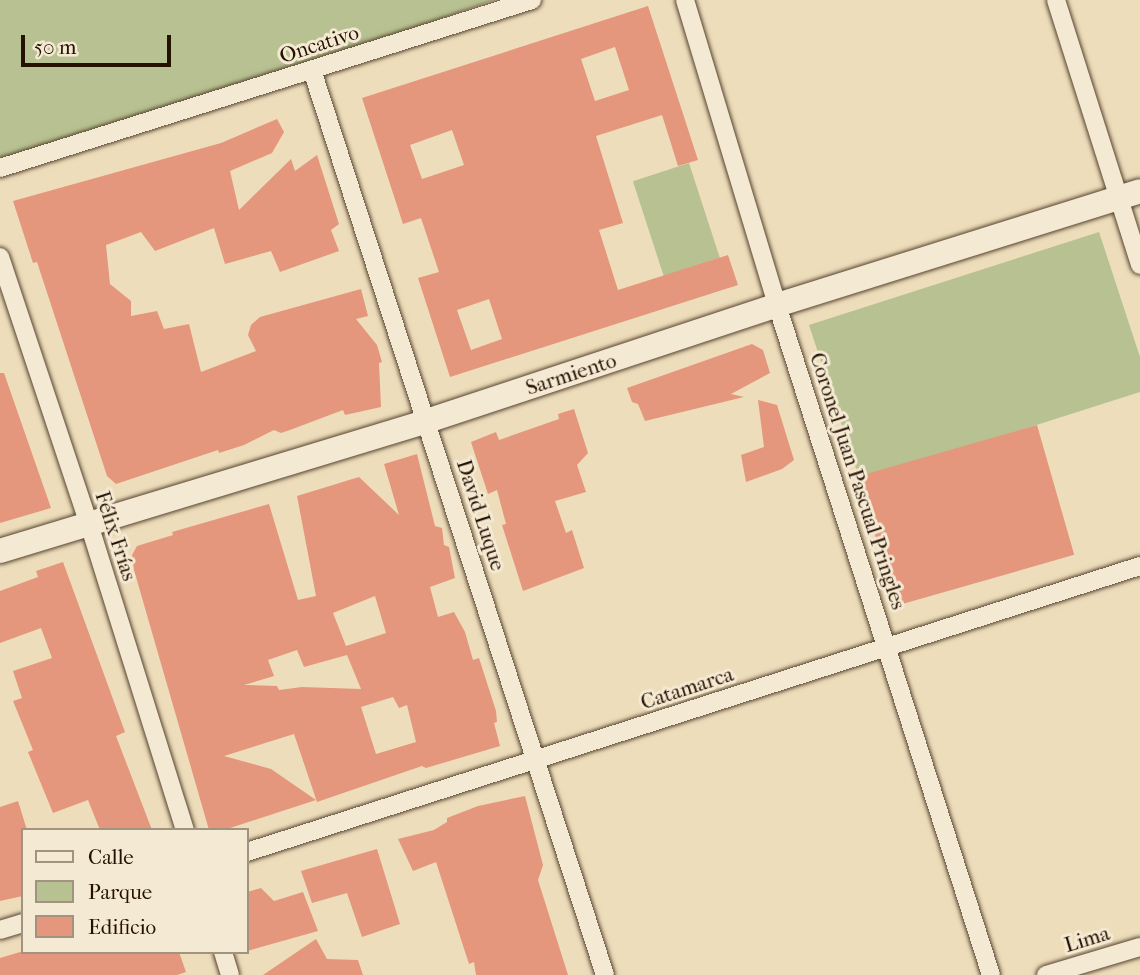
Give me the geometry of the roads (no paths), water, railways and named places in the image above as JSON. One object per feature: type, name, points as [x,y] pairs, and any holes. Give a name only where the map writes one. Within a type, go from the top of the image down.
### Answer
[{"type":"main road","name":"Sarmiento","points":[[0,551],[428,421],[777,305],[1129,194]]},
{"type":"street","name":"Oncativo","points":[[0,168],[532,0]]},
{"type":"street","name":"Coronel Juan Pascual Pringles","points":[[685,0],[777,305],[991,975]]},
{"type":"street","points":[[1056,0],[1129,194],[1140,265]]},
{"type":"street","name":"David Luque","points":[[312,70],[428,421],[605,975]]},
{"type":"street","name":"Félix Frías","points":[[0,257],[89,524],[184,828]]},
{"type":"street","name":"Catamarca","points":[[248,852],[1140,566]]},
{"type":"street","points":[[0,930],[21,924]]},
{"type":"street","name":"Lima","points":[[1046,975],[1140,947]]},
{"type":"street","points":[[224,954],[230,975]]}]
